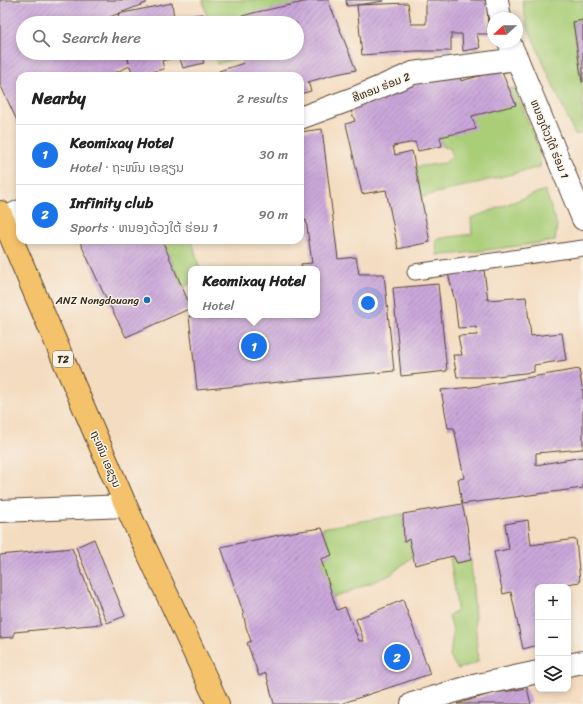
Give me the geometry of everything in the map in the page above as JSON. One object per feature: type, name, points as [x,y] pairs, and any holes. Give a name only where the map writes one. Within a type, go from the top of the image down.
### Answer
[{"type":"main road","name":"ຖະໜົນ ເອຊຽນ","points":[[8,214],[16,234]]},
{"type":"main road","name":"ຖະໜົນ ເອຊຽນ","points":[[20,244],[126,506],[218,704]]},
{"type":"street","points":[[497,0],[499,12]]},
{"type":"street","name":"ສີຫອມ ຮ່ອມ 2","points":[[304,117],[357,97],[413,73],[513,50]]},
{"type":"street","name":"ຫນອງດ້ວງໃຕ້ ຮ່ອມ 1","points":[[513,50],[583,219]]},
{"type":"street","points":[[0,511],[126,506]]},
{"type":"street","points":[[571,664],[583,662]]},
{"type":"street","points":[[412,704],[469,687],[535,673]]},
{"type":"lane","points":[[415,272],[583,248]]},
{"type":"green space","points":[[203,0],[313,0],[255,16],[206,16]]},
{"type":"green space","points":[[522,0],[583,0],[583,20],[573,22],[583,88],[583,133],[575,135],[527,25]]},
{"type":"green space","points":[[216,60],[231,60],[217,64]]},
{"type":"green space","points":[[515,88],[541,154],[540,167],[421,197],[415,167],[445,163],[452,156],[451,149],[442,146],[440,137],[509,89]]},
{"type":"green space","points":[[545,190],[557,225],[555,241],[457,254],[437,255],[436,239],[472,234],[471,218]]},
{"type":"green space","points":[[164,244],[193,244],[199,266],[188,266],[188,285],[183,288]]},
{"type":"green space","points":[[403,514],[404,542],[409,539],[413,556],[390,575],[333,598],[321,559],[332,555],[322,528]]},
{"type":"green space","points":[[453,556],[457,563],[471,560],[478,662],[458,669],[450,657],[453,632],[449,615],[457,611],[450,557]]},
{"type":"building","points":[[0,0],[146,0],[146,3],[112,16],[16,16],[16,60],[128,60],[129,63],[128,60],[165,60],[162,61],[164,69],[150,72],[132,72],[130,66],[116,72],[16,72],[16,118],[0,84]]},
{"type":"building","points":[[313,0],[328,0],[356,70],[308,82],[311,91],[304,93],[304,72],[219,72],[244,63],[243,60],[304,60],[304,16],[242,16]]},
{"type":"building","points":[[346,0],[384,0],[384,1],[347,6]]},
{"type":"building","points":[[426,0],[487,0],[487,34],[477,34],[480,48],[463,51],[462,34],[451,34],[451,51],[415,51],[362,55],[357,5],[408,3],[411,24],[426,24]]},
{"type":"building","points":[[172,3],[174,16],[118,16],[118,14]]},
{"type":"building","points":[[203,14],[203,16],[188,16]]},
{"type":"building","points":[[583,20],[583,82],[582,82],[573,22]]},
{"type":"building","points":[[180,60],[203,60],[204,63],[183,68]]},
{"type":"building","points":[[458,70],[461,81],[501,70],[516,105],[472,116],[476,129],[440,137],[442,146],[418,151],[415,142],[393,146],[395,155],[412,151],[430,242],[398,249],[386,190],[362,194],[346,124],[355,121],[350,108],[381,99],[381,91],[430,81]]},
{"type":"building","points":[[322,129],[338,259],[356,257],[359,274],[384,274],[394,371],[197,390],[189,318],[320,318],[320,266],[301,266],[301,264],[312,263],[306,220],[304,220],[304,131]]},
{"type":"building","points":[[81,244],[164,244],[188,301],[188,309],[126,337]]},
{"type":"building","points":[[484,270],[488,300],[526,297],[531,336],[562,333],[566,360],[534,365],[534,372],[488,377],[457,377],[453,355],[462,355],[458,336],[477,335],[476,327],[458,328],[455,302],[448,273]]},
{"type":"building","points":[[438,284],[447,371],[401,376],[393,288]]},
{"type":"building","points":[[579,369],[583,392],[583,449],[536,453],[536,465],[583,457],[583,488],[462,504],[458,479],[464,478],[454,428],[448,428],[441,390],[472,387]]},
{"type":"building","points":[[462,504],[467,525],[471,560],[457,563],[453,556],[415,565],[409,539],[404,542],[403,514]]},
{"type":"building","points":[[528,520],[531,545],[576,539],[580,582],[566,584],[535,584],[535,646],[523,649],[511,592],[503,594],[494,552],[509,549],[505,524]]},
{"type":"building","points":[[322,528],[332,555],[321,559],[334,601],[337,610],[345,607],[359,641],[364,641],[356,619],[403,600],[430,674],[340,704],[274,704],[266,673],[259,676],[247,643],[251,641],[221,547],[293,532]]},
{"type":"building","points":[[94,539],[125,616],[107,623],[76,547]]},
{"type":"building","points":[[72,548],[102,624],[14,632],[14,637],[0,638],[0,555]]},
{"type":"building","points":[[527,688],[531,704],[457,704],[493,693]]},
{"type":"place","name":"ANZ Nongdouang","points":[[147,300]]},
{"type":"place","name":"Keomixay Hotel","points":[[254,346]]},
{"type":"place","name":"Infinity club","points":[[397,657]]}]
